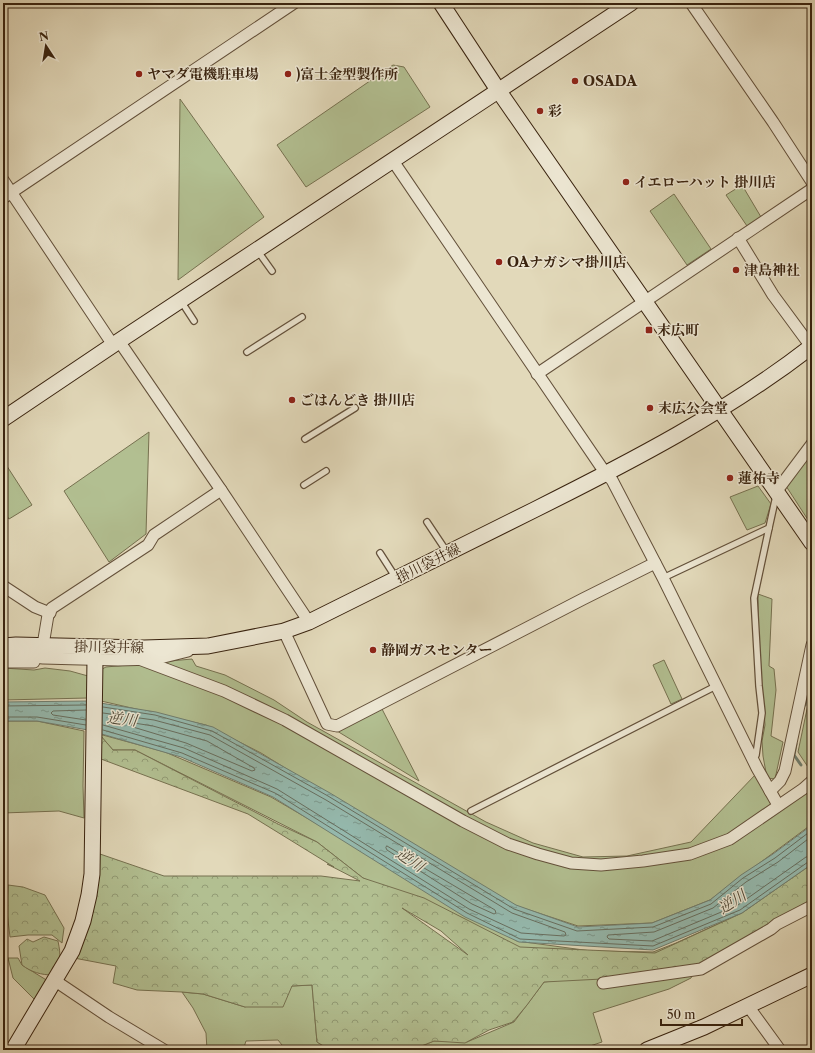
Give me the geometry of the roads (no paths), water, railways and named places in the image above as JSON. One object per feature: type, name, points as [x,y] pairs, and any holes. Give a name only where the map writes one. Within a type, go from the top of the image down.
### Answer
[{"type":"street","points":[[7,196],[294,3]]},
{"type":"street","points":[[442,3],[498,90],[812,543]]},
{"type":"street","points":[[3,419],[631,3]]},
{"type":"street","points":[[691,3],[773,122],[812,182]]},
{"type":"street","points":[[393,161],[537,374],[606,474],[612,480],[663,578],[753,759],[778,805]]},
{"type":"street","points":[[3,180],[7,196],[116,343],[221,490],[309,622]]},
{"type":"street","points":[[537,374],[812,189]]},
{"type":"street","points":[[738,238],[773,295],[812,347]]},
{"type":"street","name":"掛川袋井線","points":[[3,646],[16,645],[43,652],[208,646],[284,631],[309,622],[606,474],[719,410],[788,365],[812,347]]},
{"type":"street","points":[[776,492],[812,444]]},
{"type":"street","points":[[3,662],[32,663],[43,652],[52,608],[148,545],[154,535],[221,490]]},
{"type":"street","points":[[284,631],[327,724],[337,726],[655,564]]},
{"type":"street","points":[[3,586],[35,607],[50,613]]},
{"type":"street","points":[[770,791],[780,781],[785,771],[812,645]]},
{"type":"street","points":[[3,653],[43,652],[95,664],[139,659],[156,659],[208,646]]},
{"type":"street","points":[[139,659],[224,691],[285,720],[463,821],[508,844],[538,854],[571,862],[601,865],[690,854],[730,839],[803,789],[812,781]]},
{"type":"street","points":[[13,1050],[72,951],[83,921],[89,895],[92,874],[95,664]]},
{"type":"street","points":[[603,983],[701,969],[771,929],[777,924],[812,906]]},
{"type":"street","points":[[647,1050],[704,1027],[812,975]]},
{"type":"street","points":[[54,980],[109,1017],[164,1050]]},
{"type":"street","points":[[748,1006],[780,1050]]},
{"type":"lane","points":[[258,250],[272,271]]},
{"type":"lane","points":[[180,301],[194,321]]},
{"type":"lane","points":[[247,352],[302,316]]},
{"type":"lane","points":[[305,439],[355,408]]},
{"type":"lane","points":[[304,485],[326,471]]},
{"type":"lane","points":[[753,759],[756,755],[762,713],[754,598],[776,492]]},
{"type":"lane","points":[[427,522],[448,553]]},
{"type":"lane","points":[[663,578],[769,528]]},
{"type":"lane","points":[[380,553],[396,579]]},
{"type":"lane","points":[[472,811],[716,686]]},
{"type":"water","name":"逆川","points":[[88,701],[156,712],[213,727],[330,793],[516,905],[578,927],[652,923],[710,900],[741,875],[773,854],[812,825],[812,864],[742,913],[653,950],[519,942],[465,917],[273,797],[181,757],[88,730],[37,721],[3,721],[3,702]]},
{"type":"waterway","points":[[805,705],[812,671]]},
{"type":"waterway","points":[[796,744],[794,755],[801,765]]},
{"type":"place","name":"ヤマダ電機駐車場","points":[[139,74]]},
{"type":"place","name":")富士金型製作所","points":[[288,74]]},
{"type":"place","name":"OSADA","points":[[575,81]]},
{"type":"place","name":"彩","points":[[540,111]]},
{"type":"place","name":"イエローハット 掛川店","points":[[626,182]]},
{"type":"place","name":"OAナガシマ掛川店","points":[[499,262]]},
{"type":"place","name":"津島神社","points":[[736,270]]},
{"type":"place","name":"末広町","points":[[649,330]]},
{"type":"place","name":"ごはんどき 掛川店","points":[[292,400]]},
{"type":"place","name":"末広公会堂","points":[[650,408]]},
{"type":"place","name":"蓮祐寺","points":[[730,478]]},
{"type":"place","name":"静岡ガスセンター","points":[[373,650]]}]
